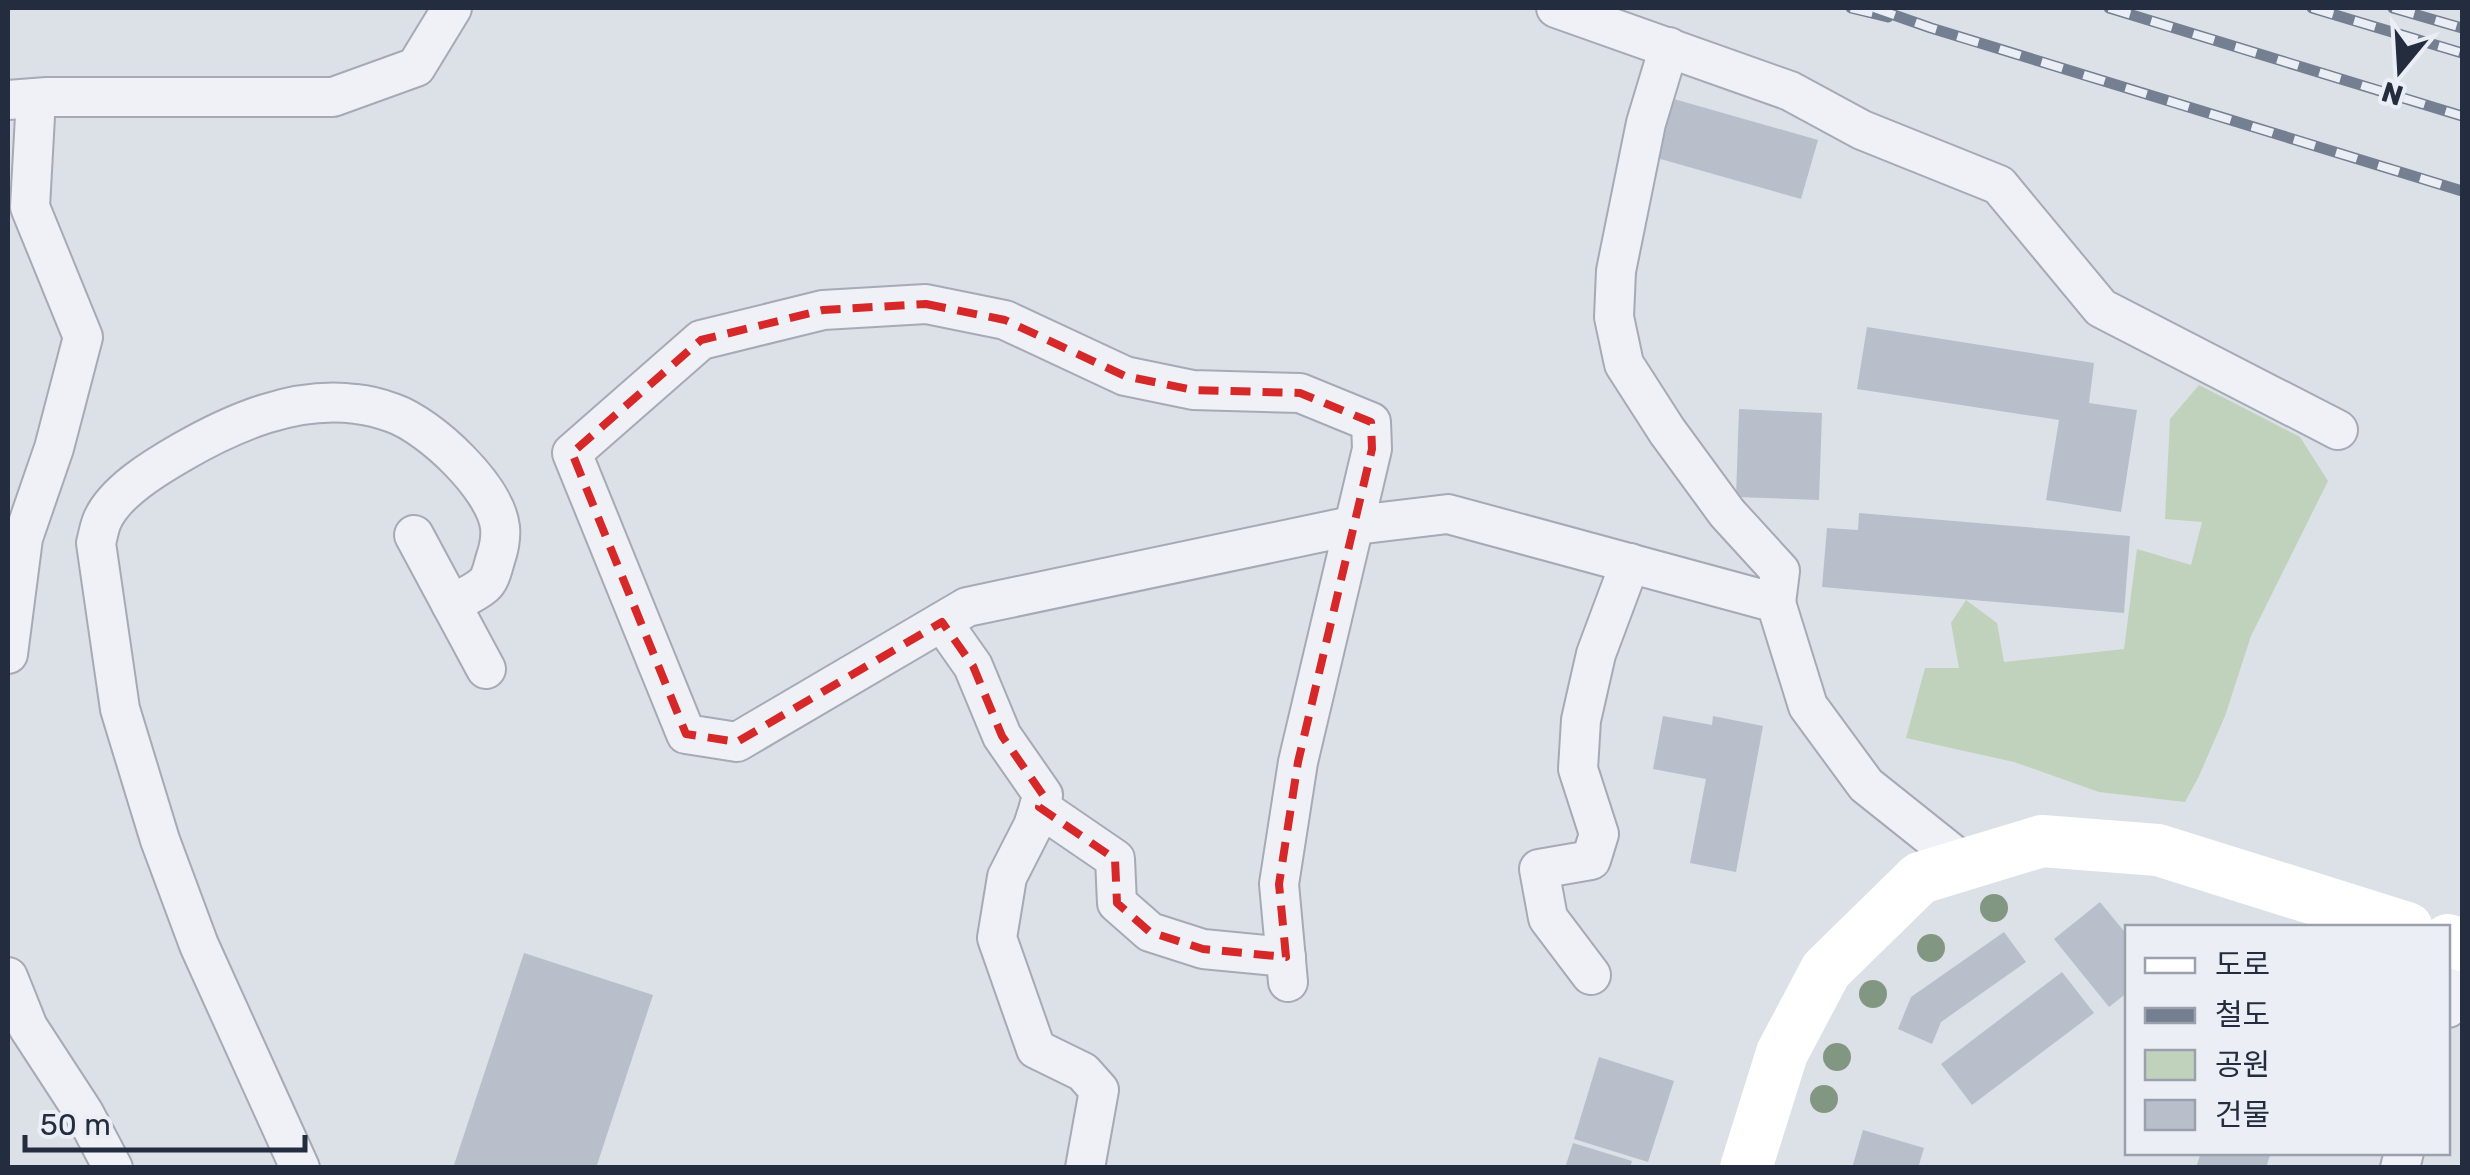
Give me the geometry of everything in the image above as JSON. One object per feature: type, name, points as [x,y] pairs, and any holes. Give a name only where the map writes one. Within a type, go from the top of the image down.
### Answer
[{"type":"main road","points":[[1746,1168],[1782,1053],[1826,970],[1920,878],[2042,841],[2158,850],[2397,925]]},
{"type":"street","points":[[8,654],[24,538],[54,448],[83,337],[30,208],[22,99],[333,97],[416,67],[452,8]]},
{"type":"street","points":[[1556,8],[1790,91],[1862,130],[1999,185],[2101,308],[2338,430]]},
{"type":"street","points":[[1669,47],[1646,123],[1616,271],[1614,318],[1624,364],[1727,513],[1780,571],[1776,603],[1808,706],[1866,785],[1966,864]]},
{"type":"street","points":[[1039,807],[1115,859],[1117,903],[1150,932],[1287,970],[1280,884],[1298,762],[1356,525],[1372,449],[1370,422],[1300,393],[1192,390],[1125,376],[1005,320],[926,304],[824,310],[701,340],[572,453],[686,734],[738,742],[968,607],[1356,525],[1448,514],[1776,603]]},
{"type":"street","points":[[300,1168],[200,945],[160,840],[120,710],[96,543],[103,518],[117,500],[139,480],[208,438],[272,411],[321,402],[357,404],[396,414],[424,431],[458,458],[492,506],[500,526],[499,549],[487,584],[451,604]]},
{"type":"street","points":[[414,534],[486,669]]},
{"type":"street","points":[[1591,975],[1548,918],[1539,869],[1590,860],[1599,834],[1578,769],[1581,720],[1596,654],[1630,563]]},
{"type":"street","points":[[942,622],[973,666],[1002,736],[1043,795],[1033,826],[1006,878],[998,938],[1036,1049],[1082,1072],[1099,1090],[1085,1168]]},
{"type":"street","points":[[2450,1001],[2462,958]]},
{"type":"street","points":[[8,977],[28,1027],[84,1113],[113,1168]]},
{"type":"highlighted area","points":[[926,304],[1005,320],[1125,376],[1193,390],[1300,393],[1371,422],[1372,449],[1298,762],[1279,884],[1286,957],[1203,949],[1150,932],[1117,903],[1115,859],[1039,807],[1043,795],[1002,736],[973,666],[942,622],[737,742],[686,734],[572,453],[701,340],[823,310]]},
{"type":"green space","points":[[2199,385],[2300,437],[2328,481],[2251,636],[2225,716],[2185,802],[2099,792],[2014,762],[1906,738],[1925,668],[1959,668],[1951,623],[1966,600],[1997,623],[2004,662],[2124,649],[2137,549],[2191,565],[2202,522],[2165,519],[2170,419]]},
{"type":"building","points":[[1667,97],[1818,140],[1801,199],[1650,156]]},
{"type":"building","points":[[1867,327],[2094,363],[2089,403],[2137,410],[2121,512],[2046,500],[2059,420],[1857,389]]},
{"type":"building","points":[[1739,409],[1822,413],[1819,500],[1736,497]]},
{"type":"building","points":[[1859,513],[2130,536],[2124,613],[1822,587],[1827,528],[1858,530]]},
{"type":"building","points":[[1663,716],[1712,725],[1713,716],[1763,726],[1736,872],[1690,863],[1706,779],[1653,769]]},
{"type":"building","points":[[2100,902],[2125,932],[2125,994],[2109,1007],[2054,939]]},
{"type":"building","points":[[2004,932],[2026,962],[1941,1022],[1932,1044],[1898,1029],[1911,997]]},
{"type":"building","points":[[524,953],[653,995],[596,1168],[453,1168]]},
{"type":"building","points":[[2062,972],[2094,1013],[1972,1105],[1941,1064]]},
{"type":"building","points":[[1599,1057],[1674,1081],[1648,1162],[1574,1139]]},
{"type":"building","points":[[1863,1130],[1924,1148],[1918,1168],[1852,1168]]},
{"type":"building","points":[[1573,1143],[1632,1161],[1630,1168],[1565,1168]]},
{"type":"building","points":[[2200,1155],[2270,1155],[2266,1168],[2196,1168]]},
{"type":"railway","points":[[1851,8],[1888,17]]},
{"type":"railway","points":[[1874,8],[2462,191]]},
{"type":"railway","points":[[2109,8],[2462,116]]},
{"type":"railway","points":[[2312,8],[2462,53]]},
{"type":"railway","points":[[2393,8],[2462,28]]}]
